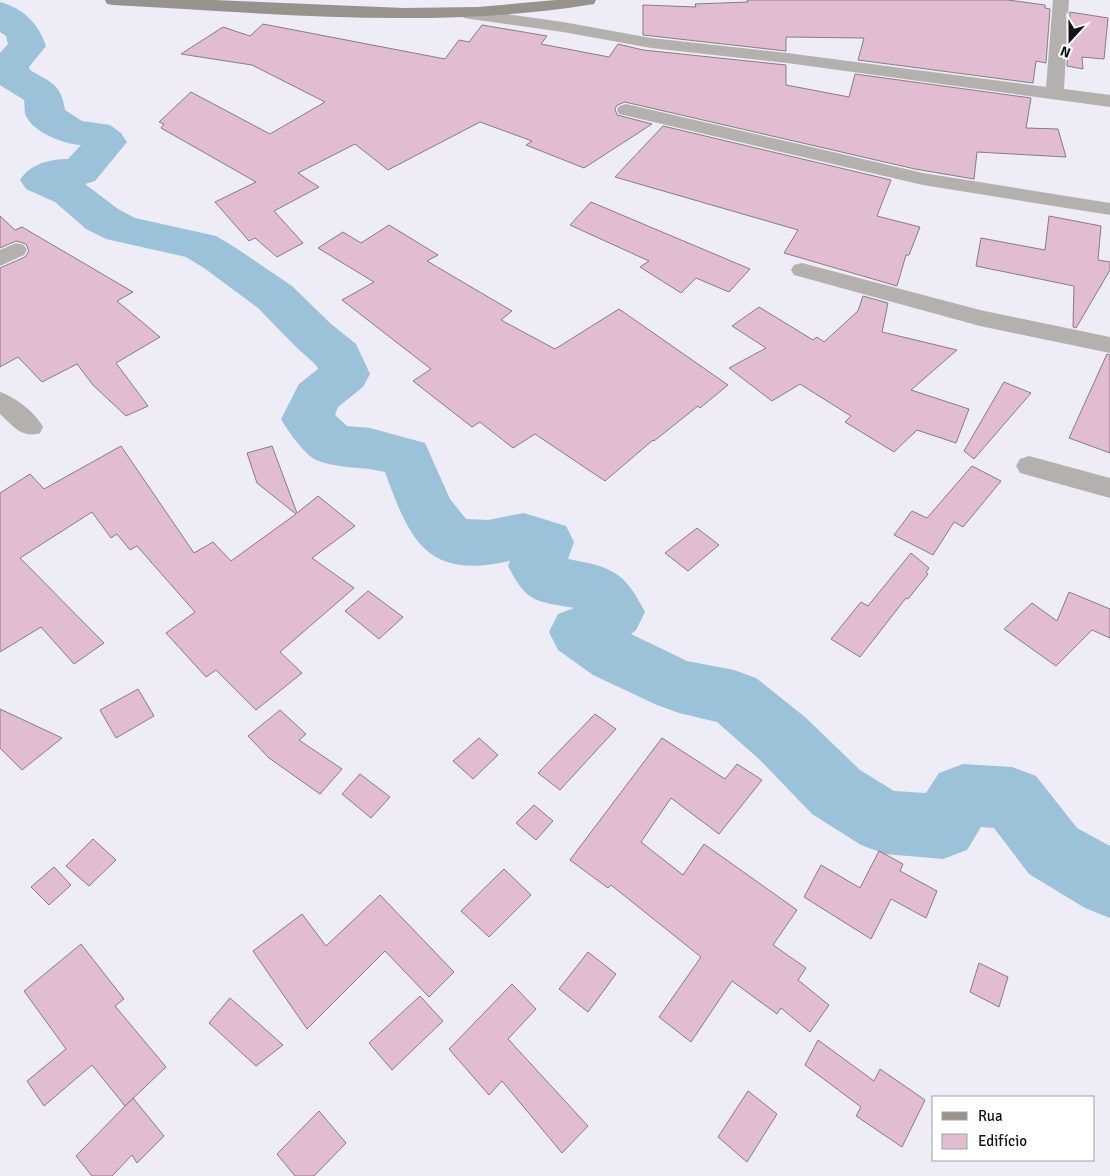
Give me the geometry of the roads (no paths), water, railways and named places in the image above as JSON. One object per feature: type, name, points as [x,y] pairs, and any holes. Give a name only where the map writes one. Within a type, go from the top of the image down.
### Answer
[{"type":"street","points":[[114,0],[358,13],[470,14],[563,26],[651,43],[787,58],[1110,101]]},
{"type":"street","points":[[470,14],[588,0]]},
{"type":"street","points":[[1055,93],[1061,0]]},
{"type":"street","points":[[626,110],[923,179],[1110,209]]},
{"type":"street","points":[[802,270],[980,318],[1110,345]]},
{"type":"street","points":[[0,401],[31,426]]},
{"type":"street","points":[[1029,466],[1110,488]]},
{"type":"waterway","points":[[0,13],[23,32],[27,46],[9,66],[12,76],[43,95],[46,115],[72,132],[95,134],[106,142],[80,172],[58,172],[41,180],[70,193],[102,219],[122,229],[200,246],[275,297],[313,335],[338,356],[345,374],[317,397],[307,419],[333,445],[370,448],[406,457],[426,508],[441,530],[453,541],[488,543],[524,535],[546,542],[537,566],[549,580],[589,587],[601,593],[615,612],[597,627],[579,632],[615,656],[679,686],[734,698],[782,738],[836,792],[885,822],[943,827],[963,795],[1012,798],[1053,851],[1110,884]]}]
